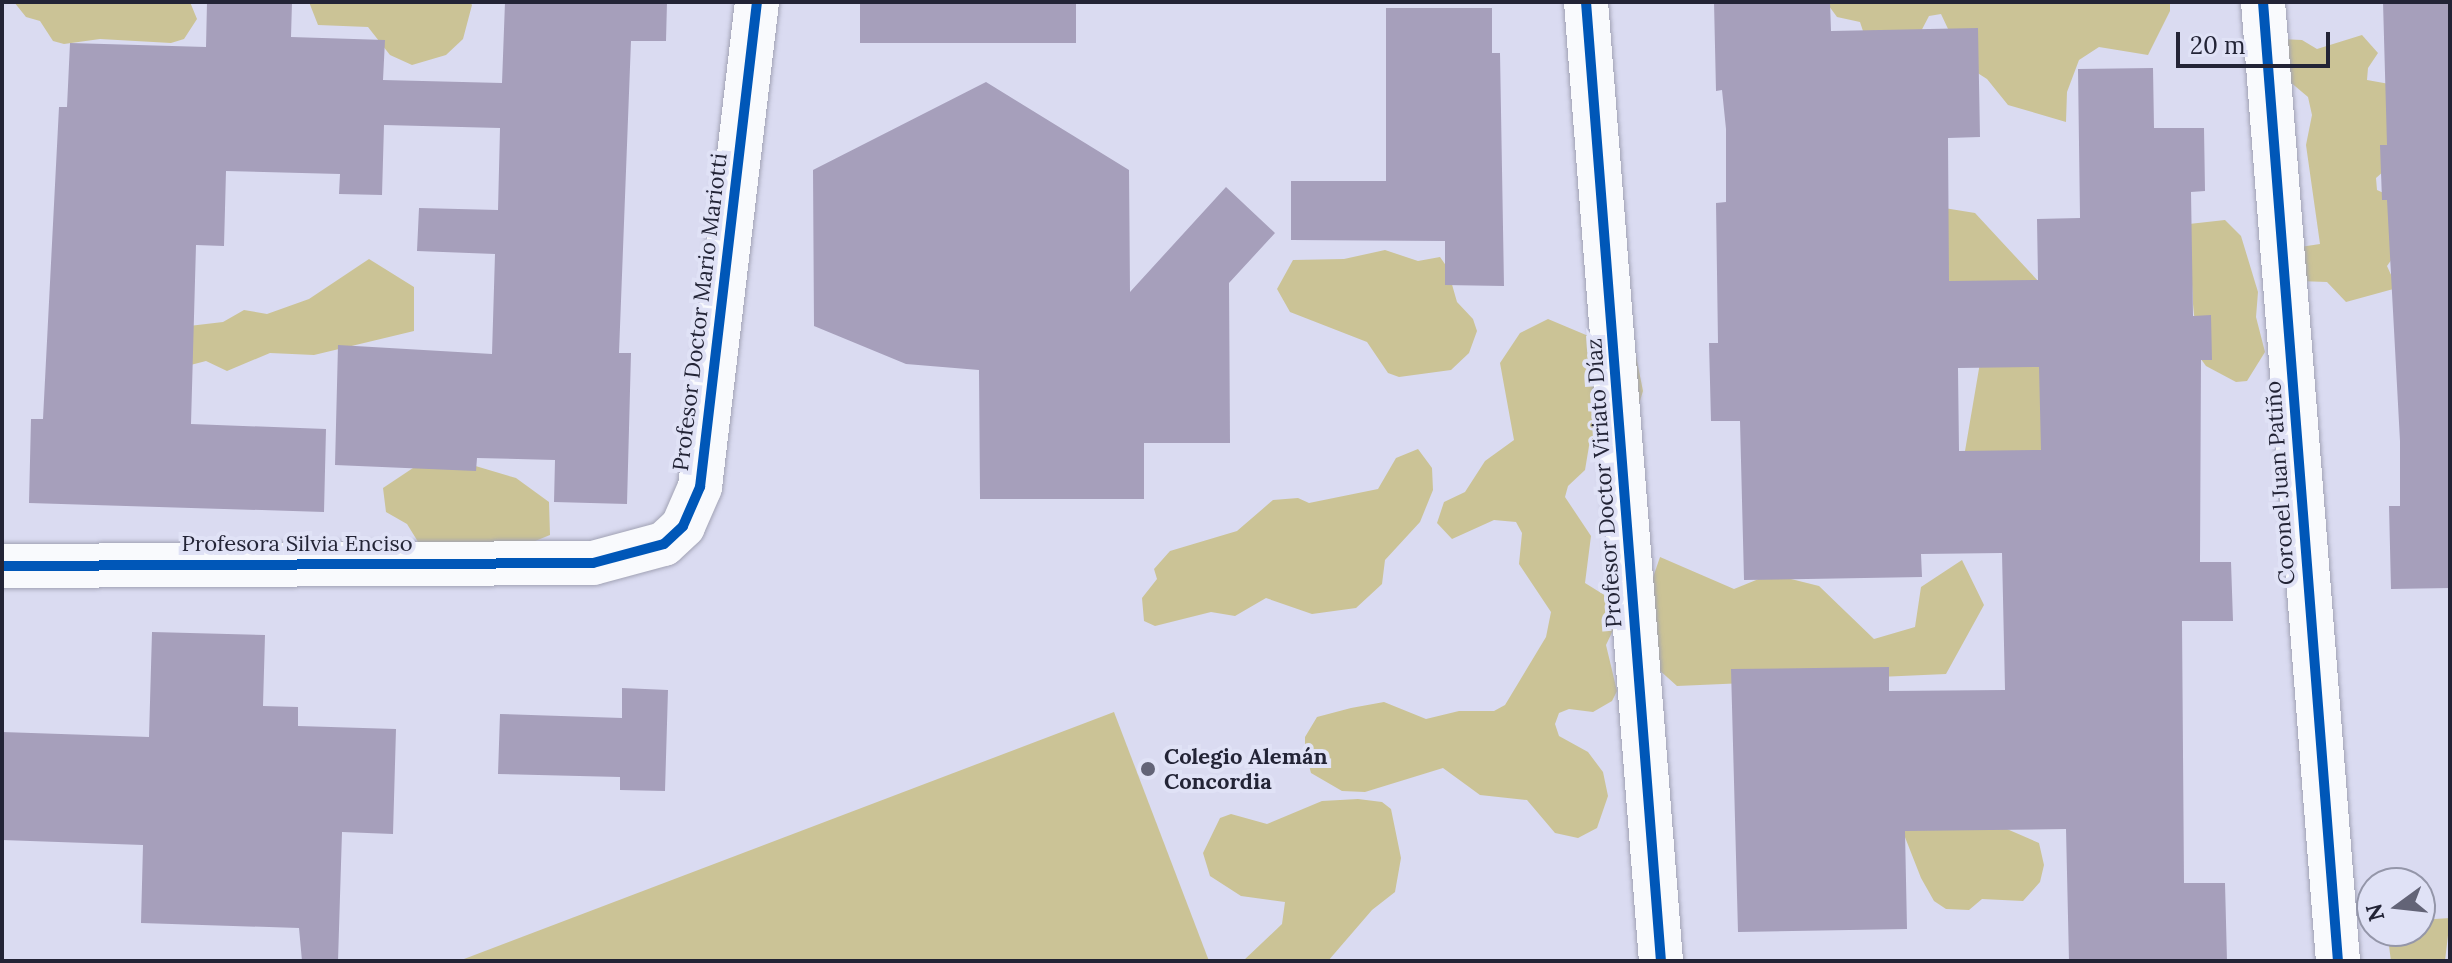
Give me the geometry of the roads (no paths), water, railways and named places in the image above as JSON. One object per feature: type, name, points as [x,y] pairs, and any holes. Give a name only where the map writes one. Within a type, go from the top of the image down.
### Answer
[{"type":"street","name":"Profesor Doctor Mario Mariotti","points":[[593,563],[664,544],[683,526],[700,487],[757,2]]},
{"type":"street","name":"Profesor Doctor Viriato Díaz","points":[[1586,2],[1661,961]]},
{"type":"street","name":"Coronel Juan Patiño","points":[[2263,2],[2338,961]]},
{"type":"street","name":"Profesora Silvia Enciso","points":[[2,566],[593,563]]},
{"type":"place","name":"Colegio Alemán Concordia","points":[[1148,769]]}]
